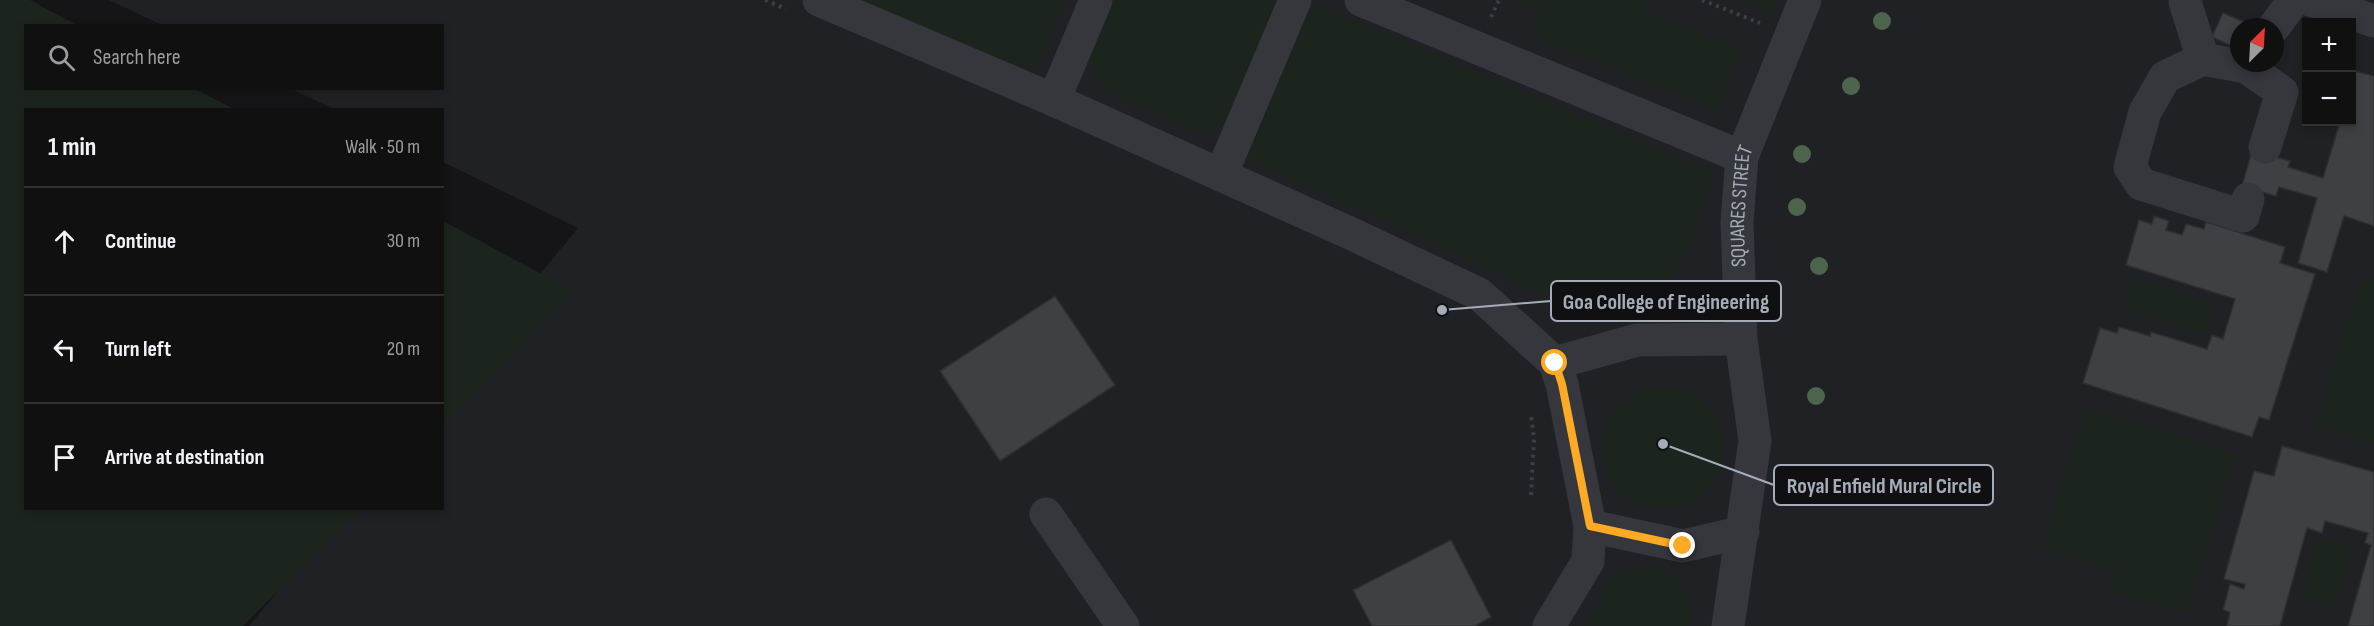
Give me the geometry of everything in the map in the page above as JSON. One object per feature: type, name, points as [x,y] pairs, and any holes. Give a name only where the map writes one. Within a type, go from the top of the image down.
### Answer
[{"type":"lane","points":[[819,0],[1054,100],[1352,234],[1479,294],[1555,363],[1562,384],[1590,526],[1588,561],[1549,626]]},
{"type":"lane","points":[[1054,100],[1096,0]]},
{"type":"lane","points":[[1221,175],[1295,0]]},
{"type":"lane","points":[[1361,0],[1742,157]]},
{"type":"lane","name":"SQUARES STREET","points":[[1728,626],[1755,441],[1741,339],[1737,222],[1742,157],[1805,0]]},
{"type":"lane","points":[[2281,18],[2294,0]]},
{"type":"lane","points":[[2310,0],[2374,21]]},
{"type":"lane","points":[[2178,1],[2203,59]]},
{"type":"lane","points":[[2230,63],[2203,59],[2165,77],[2145,112],[2130,167],[2141,184],[2243,216],[2248,199]]},
{"type":"lane","points":[[2256,72],[2282,92],[2265,147]]},
{"type":"lane","points":[[1555,363],[1637,340],[1741,339]]},
{"type":"lane","points":[[1046,514],[1117,624]]},
{"type":"lane","points":[[1590,526],[1683,546],[1743,532]]},
{"type":"path","points":[[1702,0],[1791,34]]},
{"type":"shaded area","points":[[0,0],[30,0],[75,24],[24,24],[24,90],[197,90],[232,108],[24,108],[24,510],[359,510],[243,626],[0,626]]},
{"type":"shaded area","points":[[109,0],[2374,0],[2374,626],[249,626],[345,510],[444,510],[444,391],[578,228],[444,162],[444,108],[332,108],[293,90],[444,90],[444,24],[160,24]]},
{"type":"shaded area","points":[[856,0],[1066,0],[1039,65],[1014,68]]},
{"type":"shaded area","points":[[1113,0],[1272,0],[1275,21],[1229,125],[1202,135],[1107,91],[1089,57]]},
{"type":"shaded area","points":[[1514,0],[1645,0],[1642,9],[1742,49],[1717,111],[1531,36],[1540,12]]},
{"type":"shaded area","points":[[1749,0],[1779,0],[1774,13],[1748,3]]},
{"type":"shaded area","points":[[1313,3],[1714,172],[1694,234],[1676,274],[1653,294],[1614,307],[1569,306],[1247,159]]},
{"type":"shaded area","points":[[444,222],[575,292],[444,424]]},
{"type":"shaded area","points":[[2363,276],[2374,280],[2374,445],[2315,426]]},
{"type":"shaded area","points":[[2134,277],[2214,303],[2204,335],[2124,309]]},
{"type":"shaded area","points":[[1663,387],[1686,392],[1697,397],[1706,405],[1714,414],[1719,425],[1724,448],[1719,471],[1714,482],[1706,491],[1697,499],[1686,504],[1663,509],[1640,504],[1629,499],[1620,491],[1612,482],[1607,471],[1602,448],[1607,425],[1612,414],[1620,405],[1629,397],[1640,392]]},
{"type":"shaded area","points":[[2086,407],[2236,454],[2186,615],[2109,591],[2115,571],[2042,549]]},
{"type":"shaded area","points":[[2318,537],[2352,547],[2336,607],[2301,597]]},
{"type":"shaded area","points":[[1642,567],[1664,570],[1679,580],[1691,606],[1689,626],[1585,626],[1615,573]]},
{"type":"building","points":[[2223,13],[2235,18],[2230,18],[2230,45],[2212,37]]},
{"type":"building","points":[[2356,71],[2374,76],[2374,226],[2344,216],[2327,272],[2298,263],[2317,198],[2279,187],[2276,196],[2242,186],[2252,151],[2290,161],[2288,167],[2323,178],[2339,126],[2356,126]]},
{"type":"building","points":[[2154,216],[2169,221],[2166,230],[2182,235],[2186,224],[2204,229],[2206,222],[2285,247],[2280,263],[2315,274],[2269,420],[2259,417],[2252,437],[2083,383],[2100,328],[2117,333],[2119,327],[2150,336],[2151,332],[2207,349],[2212,335],[2223,339],[2235,299],[2126,265],[2139,220],[2152,224]]},
{"type":"building","points":[[1055,296],[1115,385],[1000,461],[940,371]]},
{"type":"building","points":[[2282,446],[2374,472],[2374,626],[2348,626],[2371,545],[2365,543],[2368,533],[2325,521],[2322,533],[2307,528],[2280,626],[2227,626],[2230,612],[2223,610],[2230,584],[2244,589],[2245,584],[2224,579],[2254,471],[2274,476]]},
{"type":"building","points":[[1451,540],[1491,617],[1475,626],[1372,626],[1353,590]]},
{"type":"place","name":"Goa College of Engineering","points":[[1442,310]]},
{"type":"place","name":"Royal Enfield Mural Circle","points":[[1663,444]]},
{"type":"route","points":[[1555,363],[1562,384],[1590,526],[1683,546]]}]
